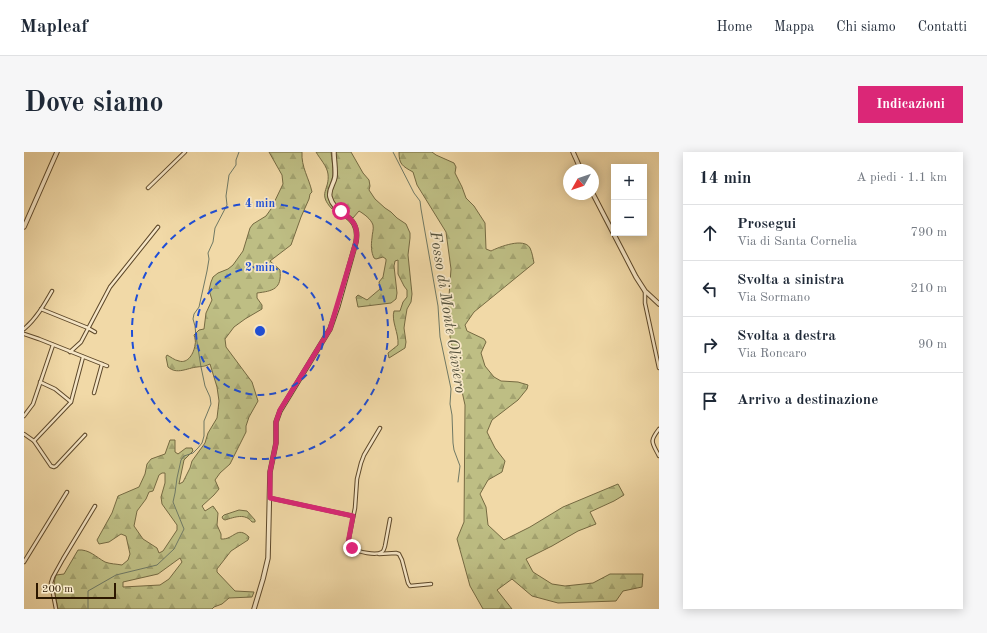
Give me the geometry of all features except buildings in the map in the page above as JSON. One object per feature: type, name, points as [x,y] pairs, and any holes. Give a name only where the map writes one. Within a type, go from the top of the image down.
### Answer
[{"type":"street","points":[[24,227],[57,152]]},
{"type":"street","points":[[148,188],[185,152]]},
{"type":"street","points":[[254,609],[268,558],[270,472],[276,443],[277,416],[330,329],[356,242],[357,233],[354,224],[334,206],[330,198],[330,190],[335,176],[334,152]]},
{"type":"street","points":[[573,152],[578,164]]},
{"type":"street","points":[[596,200],[636,277],[645,291],[659,304]]},
{"type":"street","points":[[70,352],[81,342],[110,287],[158,227]]},
{"type":"street","points":[[24,329],[30,324],[52,291]]},
{"type":"street","points":[[645,291],[645,303],[659,368]]},
{"type":"street","points":[[41,309],[95,332]]},
{"type":"street","points":[[24,334],[107,366]]},
{"type":"street","points":[[24,416],[32,404],[53,345]]},
{"type":"street","points":[[34,441],[71,402],[83,357]]},
{"type":"street","points":[[94,393],[102,364]]},
{"type":"street","points":[[40,382],[56,389],[71,402]]},
{"type":"street","points":[[380,428],[361,463],[357,479],[348,543],[349,546],[356,550],[376,554],[399,554],[410,586],[431,584]]},
{"type":"street","points":[[659,428],[652,440],[659,456]]},
{"type":"street","points":[[24,434],[34,441],[51,466],[54,467],[85,435]]},
{"type":"street","points":[[24,562],[67,492]]},
{"type":"street","points":[[270,498],[353,516]]},
{"type":"street","points":[[56,609],[51,583],[53,577],[95,506]]},
{"type":"street","points":[[376,554],[382,553],[385,549],[390,519]]},
{"type":"green space","points":[[269,152],[302,152],[304,168],[312,192],[291,245],[270,261],[280,270],[280,281],[278,285],[272,290],[257,293],[257,298],[262,305],[262,309],[234,327],[225,339],[226,347],[252,382],[258,401],[249,417],[246,432],[230,464],[215,480],[219,489],[202,506],[205,511],[213,506],[218,513],[217,525],[221,534],[221,539],[225,539],[241,532],[249,537],[248,540],[231,551],[217,569],[217,572],[235,591],[254,592],[252,597],[229,598],[222,604],[212,609],[58,609],[54,588],[56,575],[64,574],[78,550],[89,552],[109,563],[122,565],[128,560],[130,554],[126,536],[121,534],[109,542],[99,544],[97,540],[112,513],[118,496],[139,487],[145,474],[147,464],[151,459],[165,454],[170,440],[175,440],[175,452],[178,454],[186,448],[192,448],[193,451],[184,460],[179,484],[183,482],[192,461],[205,443],[208,433],[217,418],[219,401],[217,387],[210,364],[175,371],[168,367],[166,357],[167,355],[182,362],[188,359],[192,354],[195,344],[194,335],[199,330],[204,329],[206,313],[212,300],[209,290],[213,277],[233,265],[243,251],[250,228],[253,224],[266,216],[271,209],[283,184],[282,175]],"holes":[[[165,473],[165,483],[161,497],[162,504],[177,525],[177,530],[163,551],[159,553],[157,548],[143,539],[134,526],[137,511],[146,499],[149,492],[153,491],[159,475]],[[180,558],[182,562],[169,579],[160,585],[123,587],[123,582],[158,574]]]},
{"type":"green space","points":[[316,152],[331,152],[333,174],[328,190],[328,197],[333,207],[332,209],[325,199],[328,174],[325,165]]},
{"type":"green space","points":[[335,152],[351,152],[363,173],[369,180],[369,190],[375,199],[406,224],[410,233],[408,255],[412,294],[411,302],[407,309],[404,328],[406,342],[405,348],[389,358],[388,353],[398,345],[393,315],[394,311],[400,311],[403,302],[407,297],[407,290],[398,274],[398,260],[395,261],[396,299],[391,303],[358,307],[356,297],[358,295],[367,300],[380,289],[379,282],[383,277],[386,259],[383,257],[376,259],[373,256],[371,246],[373,227],[369,219],[359,211],[353,218],[338,207],[333,200],[331,194],[337,176]]},
{"type":"green space","points":[[399,152],[432,152],[454,163],[456,167],[455,173],[466,198],[474,206],[485,223],[486,249],[491,251],[511,244],[522,243],[530,248],[534,263],[474,312],[465,325],[467,331],[484,339],[486,342],[481,353],[485,366],[494,377],[501,381],[518,382],[528,385],[527,389],[518,400],[492,420],[487,432],[495,448],[505,461],[502,472],[488,480],[480,494],[486,507],[488,525],[504,540],[530,527],[563,507],[618,484],[624,495],[590,512],[596,524],[578,531],[526,559],[533,572],[552,584],[565,586],[593,583],[610,574],[643,574],[642,587],[623,591],[616,601],[558,603],[532,596],[512,579],[497,590],[512,609],[483,609],[470,586],[457,539],[464,522],[465,405],[447,323],[451,269],[446,232],[417,185],[413,172],[401,162]]},
{"type":"green space","points":[[239,510],[247,511],[255,522],[252,522],[246,517],[236,517],[225,520],[222,517]]},
{"type":"waterway","points":[[88,609],[88,591],[116,575],[157,565],[174,549],[184,529],[173,502],[177,478],[181,460],[184,456],[193,453],[202,443],[204,436],[204,421],[211,404],[210,397],[205,386],[193,319],[194,314],[199,307],[207,271],[209,259],[208,253],[213,242],[215,228],[227,205],[226,196],[229,175],[236,165],[239,152]]},
{"type":"waterway","name":"Fosso di Monte Oliviero","points":[[393,152],[414,193],[420,201],[438,306],[440,337],[451,389],[450,404],[453,443],[460,466],[458,482]]},
{"type":"route","points":[[341,211],[356,227],[356,242],[333,323],[326,337],[277,416],[277,438],[270,472],[270,498],[353,516],[348,543],[352,548]]}]
